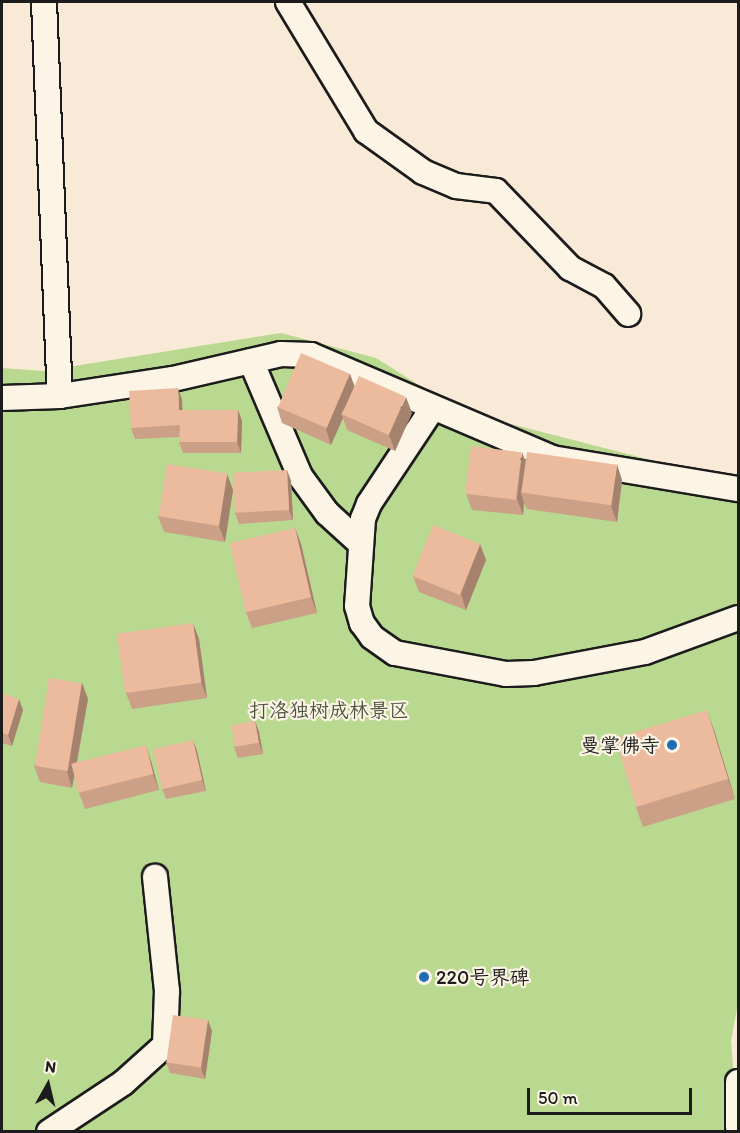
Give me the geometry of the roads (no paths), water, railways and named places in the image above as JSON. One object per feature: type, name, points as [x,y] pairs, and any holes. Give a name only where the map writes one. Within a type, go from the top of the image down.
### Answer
[{"type":"street","points":[[44,2],[60,396]]},
{"type":"street","points":[[288,2],[366,131],[423,172],[456,186],[496,192],[570,268],[604,286],[628,314]]},
{"type":"street","points":[[2,398],[60,396],[173,379],[281,354],[311,356],[337,363],[432,409],[552,458],[738,489]]},
{"type":"street","points":[[250,361],[300,476],[327,513],[360,543]]},
{"type":"street","points":[[432,409],[369,504],[360,543],[357,606],[362,623],[372,637],[395,654],[418,660],[506,674],[534,673],[645,652],[738,618]]},
{"type":"street","points":[[49,1131],[123,1083],[165,1045],[167,991],[155,877]]},
{"type":"street","points":[[738,1082],[738,1127]]},
{"type":"place","name":"曼掌佛寺","points":[[672,745]]},
{"type":"place","name":"220号界碑","points":[[424,977]]},
{"type":"park label","name":"打洛独树成林景区","points":[[329,710]]}]
